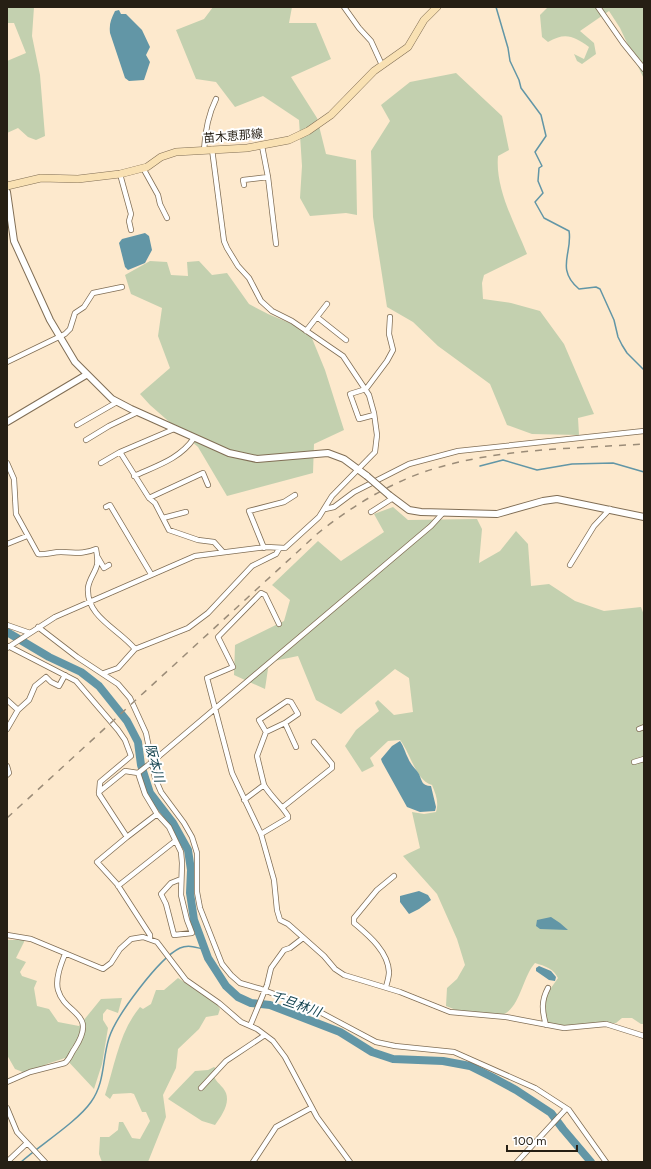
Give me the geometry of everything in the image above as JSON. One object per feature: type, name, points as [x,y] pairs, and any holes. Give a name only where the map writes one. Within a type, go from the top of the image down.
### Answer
[{"type":"main road","name":"苗木恵那線","points":[[7,186],[41,178],[78,180],[120,174],[143,168],[168,154],[262,146],[289,140],[318,125],[336,110],[368,77],[382,65],[408,48],[424,20],[433,8]]},
{"type":"street","points":[[344,7],[359,28],[371,41],[382,65]]},
{"type":"street","points":[[598,7],[623,43],[644,69]]},
{"type":"street","points":[[9,646],[55,617],[195,556],[264,548],[279,549],[289,546],[319,518],[332,496],[375,452],[377,435],[374,415],[366,389],[358,381],[343,356],[292,321],[272,311],[261,301],[249,278],[238,266],[227,248],[224,241],[208,150],[207,122],[210,110],[216,99]]},
{"type":"street","points":[[262,146],[268,177],[276,244]]},
{"type":"street","points":[[143,168],[158,195],[160,204],[167,218]]},
{"type":"street","points":[[120,174],[130,214],[128,221],[130,230]]},
{"type":"street","points":[[244,185],[243,180],[268,177]]},
{"type":"street","points":[[7,192],[10,224],[17,248],[59,336],[75,362],[117,402],[174,430],[229,453],[250,458],[328,453],[344,458],[409,510],[443,513],[502,513],[543,501],[557,499],[644,517]]},
{"type":"street","points":[[7,362],[65,334],[70,329],[75,312],[84,307],[92,292],[122,287]]},
{"type":"street","points":[[306,331],[328,304]]},
{"type":"street","points":[[317,317],[346,340]]},
{"type":"street","points":[[374,415],[359,419],[350,394],[366,389],[387,361],[393,350],[389,334],[390,317]]},
{"type":"street","points":[[7,422],[86,374]]},
{"type":"street","points":[[77,425],[117,402]]},
{"type":"street","points":[[86,440],[109,426],[138,412]]},
{"type":"street","points":[[101,464],[120,452],[174,430]]},
{"type":"street","points":[[325,508],[334,508],[354,492],[403,467],[429,458],[458,451],[592,438],[644,431]]},
{"type":"street","points":[[134,476],[177,456],[187,448],[194,438]]},
{"type":"street","points":[[120,452],[148,498],[155,503],[169,530],[198,540],[214,542],[223,552]]},
{"type":"street","points":[[7,463],[14,479],[16,514],[38,554],[45,555],[60,552],[85,554],[96,549],[96,566],[89,582],[89,602],[101,618],[135,648]]},
{"type":"street","points":[[148,498],[203,473],[208,485]]},
{"type":"street","points":[[264,548],[249,510],[284,502],[295,495]]},
{"type":"street","points":[[371,512],[391,497]]},
{"type":"street","points":[[106,507],[110,504],[151,574]]},
{"type":"street","points":[[570,565],[594,526],[610,509]]},
{"type":"street","points":[[163,518],[186,512]]},
{"type":"street","points":[[99,792],[124,771],[138,773],[152,762],[431,526],[443,513]]},
{"type":"street","points":[[7,544],[28,536]]},
{"type":"street","points":[[104,673],[118,668],[135,648],[188,628],[208,613],[252,566],[276,554],[279,549]]},
{"type":"street","points":[[97,556],[104,568],[109,565]]},
{"type":"street","points":[[280,624],[265,595],[261,593],[218,637],[233,667],[207,678],[228,761],[244,800],[254,817],[261,834],[274,880],[277,910],[280,920],[288,924],[324,956],[335,969],[344,975],[386,988],[450,1012],[506,1017],[564,1028],[606,1024],[644,1036]]},
{"type":"street","points":[[7,625],[28,634]]},
{"type":"street","points":[[38,627],[77,657],[104,673],[118,684],[135,707],[146,733],[152,762],[161,792],[184,823],[192,837],[197,853],[197,892],[200,908],[222,964],[240,983],[316,1010],[376,1042],[395,1046],[454,1052],[535,1088],[569,1110],[606,1162]]},
{"type":"street","points":[[9,646],[76,681],[118,730],[130,751],[131,756],[100,782],[99,794],[128,837]]},
{"type":"street","points":[[7,729],[18,710],[29,700],[36,686],[46,677],[51,682],[59,686],[65,675]]},
{"type":"street","points":[[7,700],[18,710]]},
{"type":"street","points":[[261,834],[288,818],[283,807],[272,798],[264,785],[257,756],[266,732],[298,714],[291,702],[287,701],[259,720],[266,732]]},
{"type":"street","points":[[285,722],[296,747]]},
{"type":"street","points":[[283,807],[332,768],[332,764],[314,742]]},
{"type":"street","points":[[634,762],[644,759]]},
{"type":"street","points":[[7,766],[9,773],[7,775]]},
{"type":"street","points":[[138,773],[145,794],[156,814],[169,827],[182,858],[182,895],[192,933],[174,935],[166,904],[161,894],[171,883],[181,879]]},
{"type":"street","points":[[244,800],[264,785]]},
{"type":"street","points":[[150,939],[150,935],[118,886],[97,862],[156,814]]},
{"type":"street","points":[[118,886],[175,841]]},
{"type":"street","points":[[386,988],[389,972],[387,963],[374,940],[354,923],[354,918],[377,890],[394,876]]},
{"type":"street","points":[[7,934],[31,939],[103,969],[111,963],[120,949],[131,939],[143,937],[157,942],[186,980],[219,1003],[241,1022],[265,1035],[281,1051],[311,1108],[350,1162]]},
{"type":"street","points":[[250,1026],[257,1011],[272,968],[278,958],[284,950],[290,948],[303,938]]},
{"type":"street","points":[[7,1082],[30,1072],[65,1063],[80,1040],[83,1027],[80,1017],[64,1001],[57,988],[61,964],[65,954]]},
{"type":"street","points":[[546,1025],[542,1006],[543,999],[548,988]]},
{"type":"street","points":[[201,1088],[226,1061],[265,1035]]},
{"type":"street","points":[[7,1108],[17,1132],[45,1162]]},
{"type":"street","points":[[252,1162],[276,1127],[311,1108]]},
{"type":"street","points":[[517,1162],[566,1109]]},
{"type":"street","points":[[7,1162],[28,1145]]},
{"type":"green space","points":[[7,7],[34,7],[32,36],[40,75],[45,136],[36,140],[28,137],[18,128],[7,133],[7,61],[26,53],[14,23],[7,23]]},
{"type":"green space","points":[[213,7],[292,7],[289,23],[316,23],[331,59],[291,77],[317,118],[326,154],[356,160],[357,215],[346,213],[310,216],[300,198],[302,166],[299,120],[263,96],[235,107],[216,82],[196,79],[176,30],[204,19]]},
{"type":"green space","points":[[548,7],[644,7],[644,79],[620,28],[609,11],[580,31],[594,43],[596,54],[582,64],[577,61],[574,54],[584,59],[589,47],[584,43],[574,38],[564,36],[548,42],[542,37],[540,15]]},
{"type":"green space","points":[[456,73],[502,116],[509,150],[498,156],[500,181],[507,206],[527,254],[484,275],[482,283],[483,299],[511,303],[540,311],[564,344],[594,414],[578,418],[579,435],[532,434],[507,425],[490,384],[438,346],[413,322],[387,307],[373,217],[371,151],[390,121],[381,105],[410,82]]},
{"type":"green space","points":[[150,261],[167,262],[171,275],[188,276],[187,262],[199,261],[212,275],[227,273],[249,304],[268,314],[309,331],[325,370],[344,430],[314,444],[313,473],[227,496],[198,447],[150,405],[140,394],[170,368],[158,336],[162,308],[131,294],[125,275]]},
{"type":"green space","points":[[393,507],[408,520],[477,519],[482,529],[479,563],[500,551],[516,531],[528,544],[531,586],[549,584],[575,601],[604,611],[641,607],[644,615],[644,1024],[641,1024],[632,1018],[622,1018],[616,1023],[573,1026],[547,1024],[544,998],[558,978],[552,970],[535,963],[527,975],[514,1005],[504,1014],[461,1012],[446,1006],[447,988],[457,979],[465,965],[457,939],[437,894],[403,856],[420,848],[412,812],[424,814],[436,812],[436,795],[432,785],[426,782],[417,772],[400,740],[388,741],[370,758],[374,766],[362,772],[345,746],[356,730],[379,711],[375,703],[378,700],[394,715],[413,712],[409,678],[395,669],[341,714],[316,700],[298,656],[269,662],[265,689],[234,675],[235,645],[284,621],[290,600],[272,585],[318,541],[341,561],[384,532],[374,514]]},
{"type":"green space","points":[[7,940],[25,940],[16,958],[26,962],[20,972],[22,976],[37,981],[34,988],[37,1006],[49,1009],[58,1022],[79,1026],[101,999],[122,998],[118,1013],[107,1009],[103,1014],[103,1020],[108,1028],[102,1064],[94,1089],[65,1058],[47,1064],[28,1074],[15,1069],[7,1055]]},
{"type":"green space","points":[[178,978],[216,1003],[220,1009],[218,1015],[206,1017],[199,1029],[178,1049],[176,1068],[163,1095],[166,1117],[148,1162],[102,1162],[99,1154],[100,1137],[109,1137],[118,1130],[119,1122],[123,1122],[132,1138],[140,1139],[150,1121],[146,1112],[142,1112],[134,1094],[113,1094],[110,1099],[105,1095],[122,1038],[140,1007],[143,1009],[151,1004],[156,990],[164,990]]},
{"type":"green space","points":[[214,1067],[217,1069],[213,1072],[214,1077],[223,1088],[227,1097],[227,1102],[221,1117],[215,1125],[202,1121],[168,1099],[195,1071],[208,1070]]},
{"type":"water","points":[[119,10],[121,14],[126,14],[142,30],[150,47],[146,55],[150,62],[144,80],[129,81],[125,78],[110,33],[112,17],[115,11]]},
{"type":"water","points":[[145,233],[149,236],[152,250],[145,263],[128,270],[125,267],[119,243],[122,239]]},
{"type":"water","points":[[400,741],[409,760],[419,774],[423,783],[431,786],[436,807],[435,811],[420,812],[407,807],[382,762],[381,759],[392,746]]},
{"type":"water","points":[[419,891],[428,895],[431,900],[409,914],[400,902],[400,896]]},
{"type":"water","points":[[551,917],[568,930],[540,929],[536,926],[537,920]]},
{"type":"water","points":[[539,966],[551,971],[556,977],[555,981],[549,980],[536,971],[536,968]]},
{"type":"waterway","points":[[496,7],[508,48],[510,61],[521,88],[541,115],[546,136],[535,152],[542,166],[539,168],[538,181],[543,193],[535,202],[544,218],[569,231],[570,239],[566,267],[572,282],[579,289],[596,287],[600,289],[614,320],[618,337],[622,345],[627,353],[644,370]]},
{"type":"waterway","points":[[480,466],[503,460],[537,470],[572,464],[613,463],[644,472]]},
{"type":"waterway","name":"千旦林川","points":[[7,632],[49,657],[81,672],[99,686],[127,721],[138,742],[141,765],[150,793],[173,823],[188,850],[191,870],[190,893],[194,920],[208,958],[226,986],[238,997],[251,1003],[270,1005],[340,1032],[372,1052],[393,1059],[443,1061],[470,1066],[516,1090],[551,1113],[591,1162]]},
{"type":"waterway","name":"千旦林川","points":[[21,1162],[85,1110],[96,1095],[103,1071],[109,1038],[113,1028],[129,1002],[150,975],[161,963],[180,948],[190,946],[207,950]]},
{"type":"railway","points":[[7,818],[317,534],[366,499],[421,473],[475,459],[531,451],[644,444]]},
{"type":"water label","name":"阪本川","points":[[155,763]]}]
